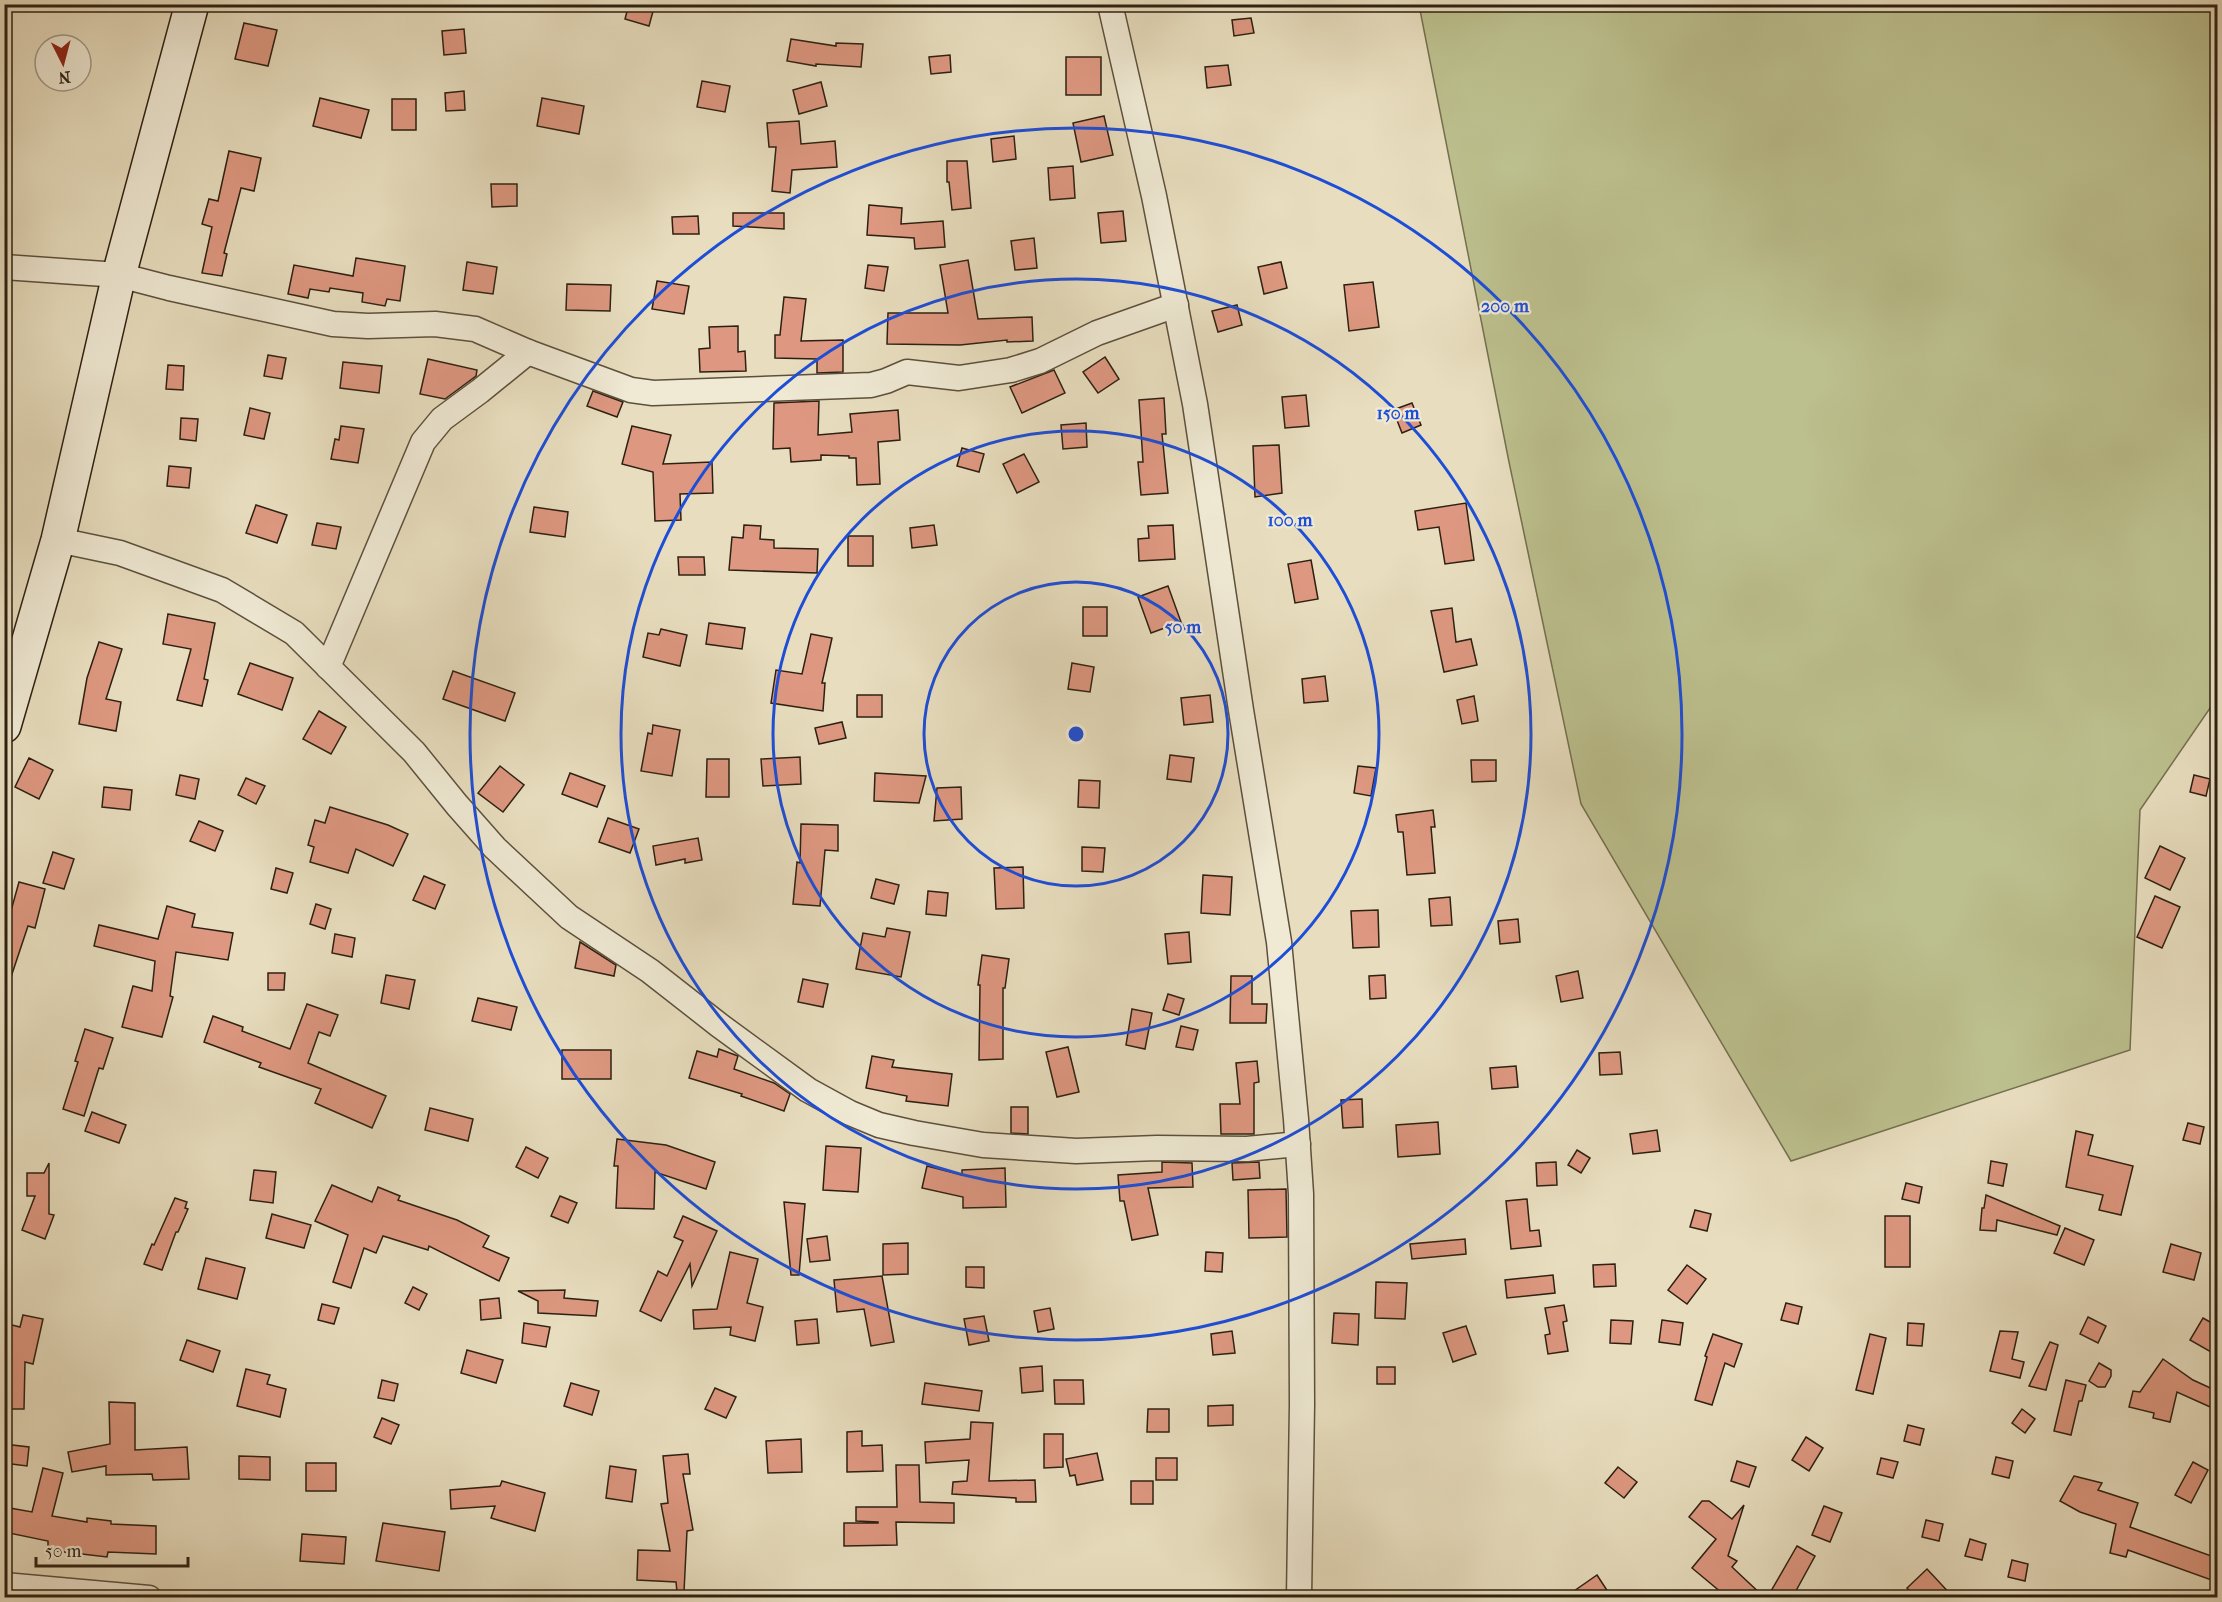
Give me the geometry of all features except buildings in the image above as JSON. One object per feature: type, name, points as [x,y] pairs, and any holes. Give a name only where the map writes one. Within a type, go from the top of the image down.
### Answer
[{"type":"main road","points":[[4,726],[58,540],[119,275],[192,4]]},
{"type":"street","points":[[1110,4],[1155,196],[1196,404],[1243,722],[1279,942],[1301,1194],[1302,1404],[1299,1598]]},
{"type":"street","points":[[4,267],[119,275],[333,324],[368,326],[435,324],[475,329],[528,352],[631,390],[653,393],[871,385],[907,372],[959,378],[1011,370],[1040,361],[1097,333],[1176,305]]},
{"type":"street","points":[[328,667],[423,442],[442,419],[480,392],[528,352]]},
{"type":"street","points":[[58,540],[120,553],[222,590],[294,633],[414,752],[495,848],[569,917],[650,972],[808,1090],[850,1113],[879,1125],[925,1135],[983,1145],[1076,1152],[1157,1148],[1247,1149],[1298,1144]]},
{"type":"street","points":[[4,1585],[149,1598]]},
{"type":"green space","points":[[1419,5],[2217,5],[2217,698],[2140,810],[2130,1050],[1791,1161],[1581,804],[1509,462]]}]
